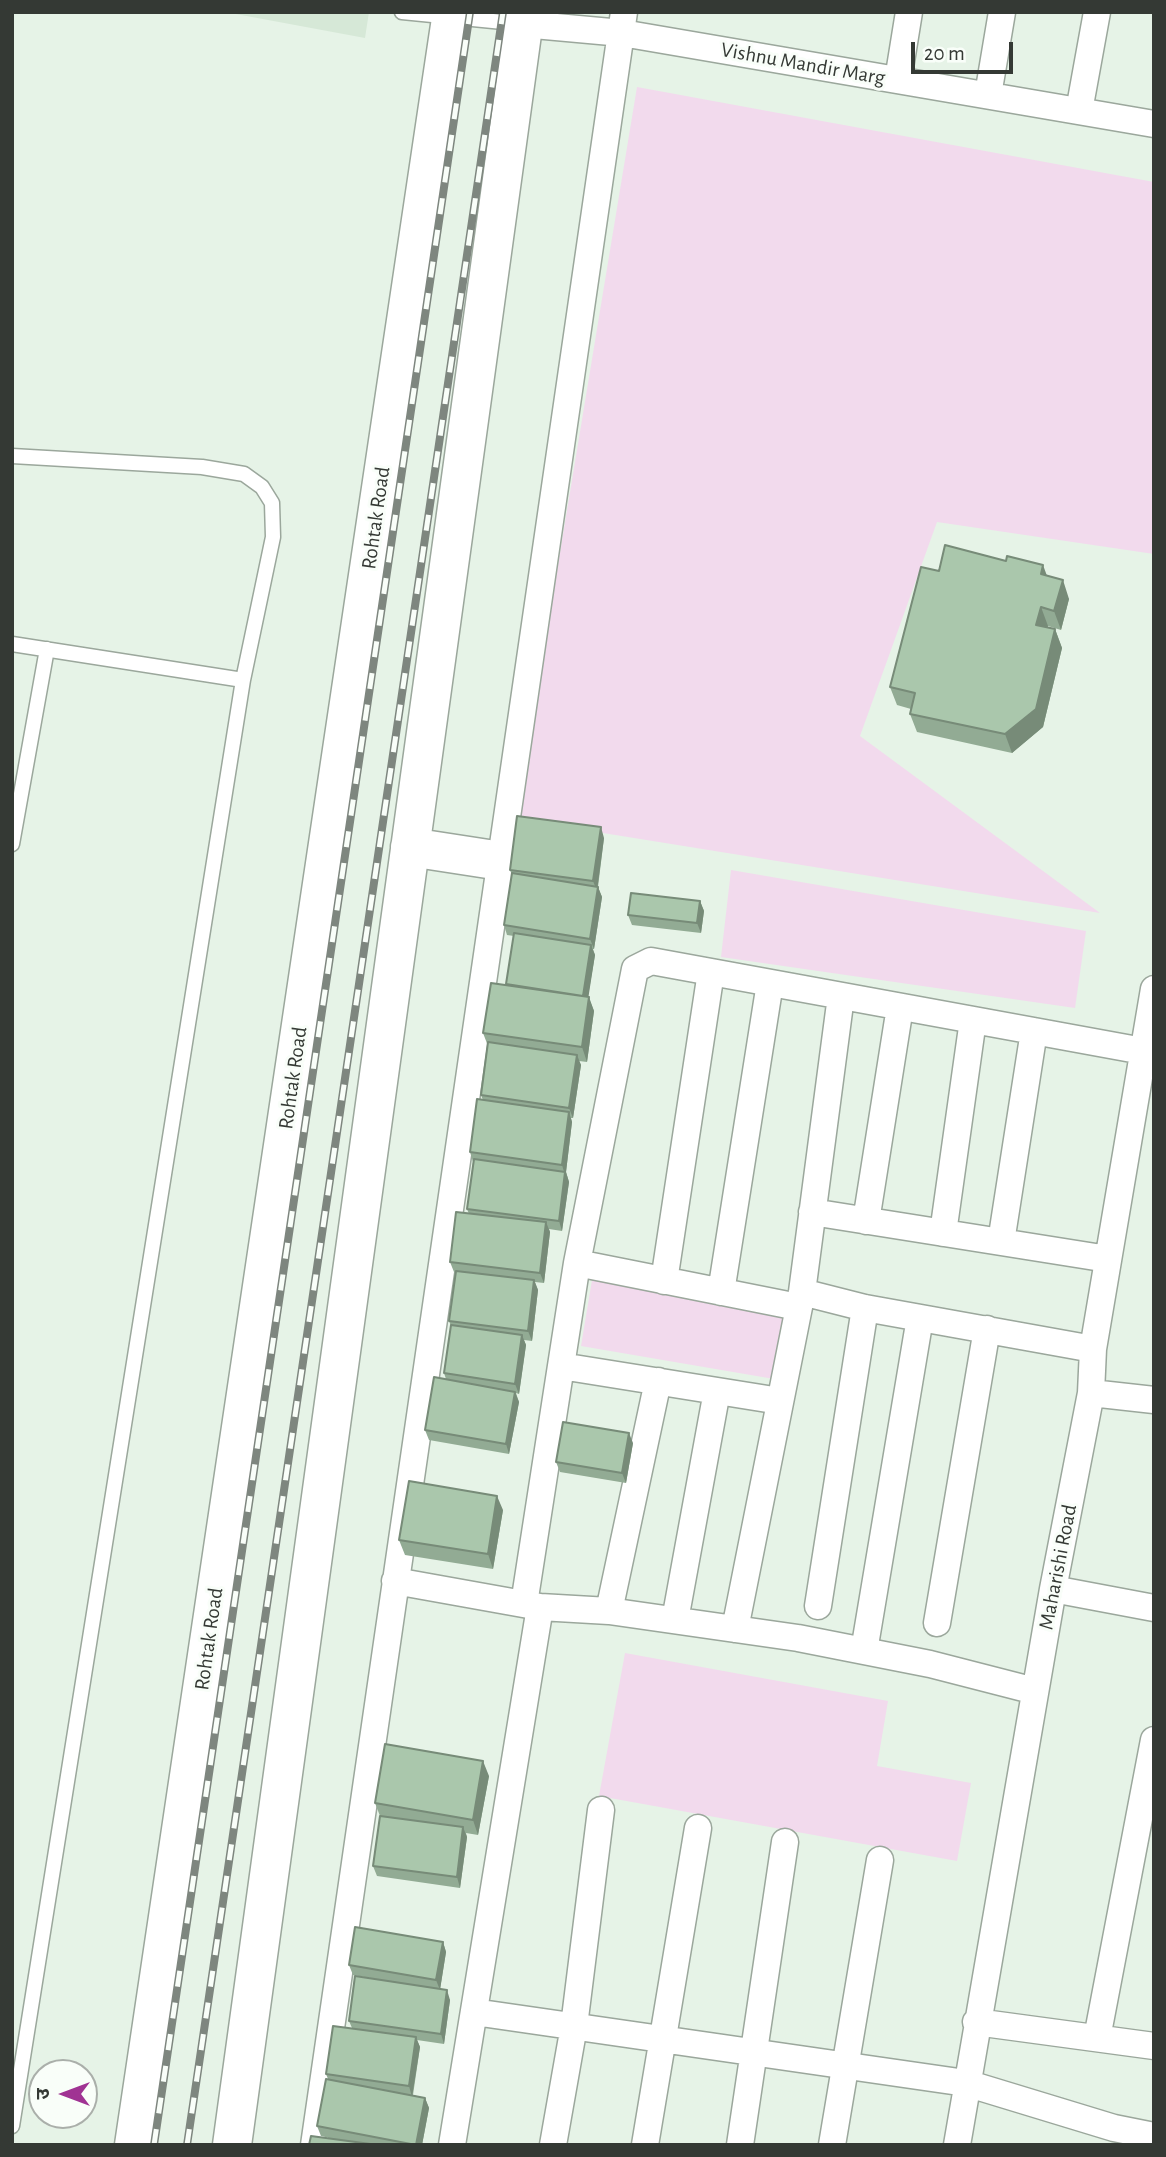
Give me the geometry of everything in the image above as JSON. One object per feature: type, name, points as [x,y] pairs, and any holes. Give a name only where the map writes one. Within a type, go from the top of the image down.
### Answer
[{"type":"main road","name":"Rohtak Road","points":[[134,2145],[452,13]]},
{"type":"main road","points":[[232,2145],[524,18]]},
{"type":"main road","points":[[410,847],[500,861]]},
{"type":"street","points":[[898,80],[909,12]]},
{"type":"street","points":[[988,95],[1002,12]]},
{"type":"street","points":[[1079,111],[1097,12]]},
{"type":"street","name":"Vishnu Mandir Marg","points":[[524,18],[623,23],[898,80],[1154,124]]},
{"type":"street","points":[[314,2145],[623,23]]},
{"type":"street","points":[[452,2145],[474,2012],[532,1605],[561,1366],[635,969],[650,961],[1143,1051]]},
{"type":"street","points":[[664,1281],[711,972]]},
{"type":"street","points":[[721,1292],[770,983]]},
{"type":"street","name":"Maharishi Road","points":[[957,2145],[976,2022],[1091,1393],[1093,1349],[1153,992]]},
{"type":"street","points":[[735,1629],[800,1299],[841,996]]},
{"type":"street","points":[[866,1221],[900,1007]]},
{"type":"street","points":[[943,1233],[973,1020]]},
{"type":"street","points":[[1001,1242],[1034,1031]]},
{"type":"street","points":[[812,1212],[1108,1259]]},
{"type":"street","points":[[578,1264],[721,1292],[865,1308],[1093,1349]]},
{"type":"street","points":[[818,1606],[865,1308]]},
{"type":"street","points":[[864,1651],[920,1318]]},
{"type":"street","points":[[937,1623],[987,1329]]},
{"type":"street","points":[[561,1366],[780,1401]]},
{"type":"street","points":[[609,1611],[658,1381]]},
{"type":"street","points":[[675,1620],[718,1391]]},
{"type":"street","points":[[1091,1393],[1154,1400]]},
{"type":"street","points":[[395,1581],[532,1605],[675,1620],[864,1651],[930,1664],[1035,1691]]},
{"type":"street","points":[[1053,1590],[1154,1608]]},
{"type":"street","points":[[1097,2039],[1154,1740]]},
{"type":"street","points":[[553,2145],[574,2026],[601,1810]]},
{"type":"street","points":[[645,2145],[698,1829]]},
{"type":"street","points":[[740,2145],[785,1842]]},
{"type":"street","points":[[832,2145],[880,1860]]},
{"type":"street","points":[[474,2012],[966,2083],[1114,2129],[1154,2136]]},
{"type":"street","points":[[976,2022],[1154,2046]]},
{"type":"lane","name":"Vishnu Mandir Marg","points":[[402,12],[524,18]]},
{"type":"lane","points":[[12,456],[202,467],[244,474],[262,487],[272,503],[273,537],[243,680],[12,2126]]},
{"type":"lane","points":[[12,644],[243,680]]},
{"type":"lane","points":[[12,844],[47,649]]},
{"type":"shaded area","points":[[225,12],[369,12],[365,38]]},
{"type":"shaded area","points":[[637,87],[1154,182],[1154,554],[937,522],[860,736],[1100,913],[516,819]]},
{"type":"shaded area","points":[[731,870],[1086,931],[1075,1008],[721,957]]},
{"type":"shaded area","points":[[592,1280],[785,1313],[774,1379],[581,1346]]},
{"type":"shaded area","points":[[625,1653],[888,1701],[877,1766],[971,1783],[957,1861],[599,1796]]},
{"type":"building","points":[[945,545],[1006,561],[1007,556],[1043,565],[1041,574],[1063,580],[1054,611],[1041,607],[1036,625],[1055,629],[1036,709],[1005,734],[910,714],[915,693],[890,687],[921,567],[939,571]]},
{"type":"building","points":[[517,816],[601,827],[593,881],[510,870]]},
{"type":"building","points":[[512,873],[598,887],[590,939],[504,925]]},
{"type":"building","points":[[631,893],[700,901],[697,923],[628,915]]},
{"type":"building","points":[[514,933],[591,945],[583,996],[506,984]]},
{"type":"building","points":[[491,983],[589,997],[582,1047],[483,1033]]},
{"type":"building","points":[[488,1042],[577,1055],[569,1108],[481,1095]]},
{"type":"building","points":[[477,1099],[569,1112],[562,1165],[470,1152]]},
{"type":"building","points":[[474,1159],[565,1172],[559,1221],[467,1209]]},
{"type":"building","points":[[456,1212],[546,1222],[540,1273],[450,1262]]},
{"type":"building","points":[[456,1271],[534,1280],[528,1331],[449,1321]]},
{"type":"building","points":[[451,1325],[522,1335],[515,1384],[444,1373]]},
{"type":"building","points":[[434,1377],[515,1392],[506,1444],[425,1430]]},
{"type":"building","points":[[563,1422],[629,1433],[622,1473],[556,1462]]},
{"type":"building","points":[[409,1481],[497,1496],[488,1554],[399,1540]]},
{"type":"building","points":[[385,1744],[483,1761],[473,1820],[375,1803]]},
{"type":"building","points":[[380,1816],[463,1827],[457,1877],[373,1866]]},
{"type":"building","points":[[355,1927],[443,1942],[436,1980],[349,1965]]},
{"type":"building","points":[[355,1976],[447,1990],[441,2034],[349,2021]]},
{"type":"building","points":[[333,2026],[416,2037],[409,2086],[326,2074]]},
{"type":"building","points":[[326,2079],[425,2098],[416,2145],[317,2126]]},
{"type":"building","points":[[311,2136],[378,2145],[309,2145]]},
{"type":"railway","points":[[154,2145],[470,12]]},
{"type":"railway","points":[[187,2145],[503,12]]}]
